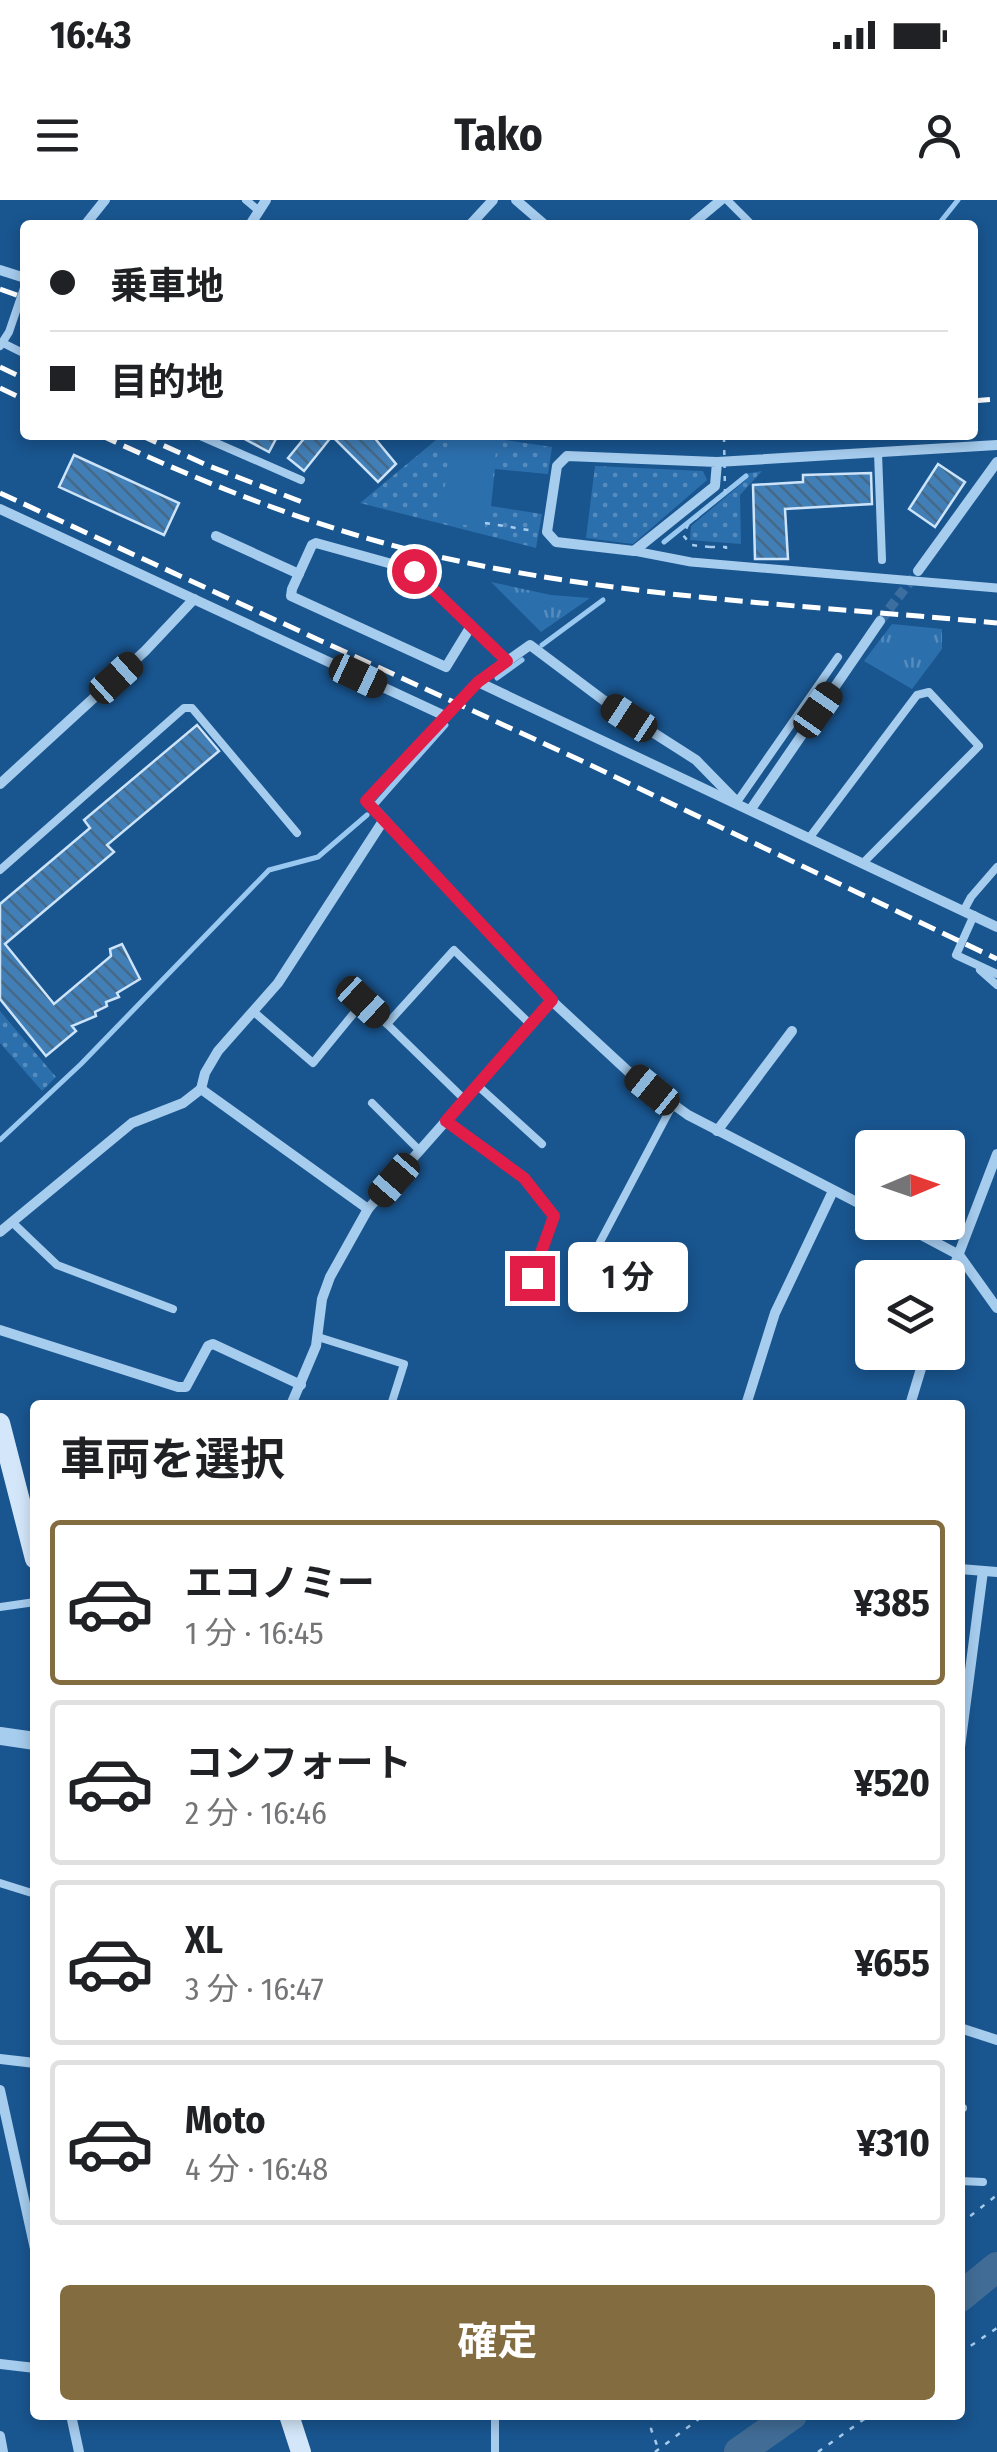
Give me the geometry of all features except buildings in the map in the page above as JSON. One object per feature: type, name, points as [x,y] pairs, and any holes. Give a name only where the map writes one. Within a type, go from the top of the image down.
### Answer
[{"type":"main road","points":[[0,1423],[30,1540]]},
{"type":"main road","points":[[291,2420],[301,2452]]},
{"type":"street","points":[[89,220],[105,200]]},
{"type":"street","points":[[475,220],[493,200]]},
{"type":"street","points":[[516,200],[539,220]]},
{"type":"street","points":[[698,220],[724,200]]},
{"type":"street","points":[[997,446],[717,462],[567,456],[556,466],[547,532],[556,542],[691,562],[997,588]]},
{"type":"street","points":[[634,552],[715,486],[717,462]]},
{"type":"street","points":[[918,571],[997,462]]},
{"type":"street","points":[[0,509],[444,716]]},
{"type":"street","points":[[216,536],[299,574]]},
{"type":"street","points":[[471,626],[446,667],[291,596],[316,543],[410,569],[471,626],[507,661]]},
{"type":"street","points":[[0,784],[145,651],[194,598]]},
{"type":"street","points":[[751,808],[880,621]]},
{"type":"street","points":[[737,802],[696,760],[610,705],[530,645],[478,682],[366,801],[552,1000],[672,1106],[855,1202]]},
{"type":"street","points":[[478,682],[997,927]]},
{"type":"street","points":[[0,1232],[132,1122],[183,1103],[201,1089],[218,1051],[278,984],[384,821]]},
{"type":"street","points":[[294,1400],[318,1337],[326,1288],[348,1240],[368,1210],[552,1000]]},
{"type":"street","points":[[716,1132],[792,1031]]},
{"type":"street","points":[[201,1089],[368,1210]]},
{"type":"street","points":[[956,1260],[997,1154]]},
{"type":"street","points":[[748,1400],[775,1313],[833,1191]]},
{"type":"street","points":[[931,1240],[958,1254],[997,1308]]},
{"type":"street","points":[[0,1330],[178,1387],[186,1387],[191,1381],[212,1344],[301,1385]]},
{"type":"street","points":[[912,1400],[921,1370]]},
{"type":"street","points":[[965,1569],[997,1572]]},
{"type":"street","points":[[965,1708],[983,1571]]},
{"type":"street","points":[[0,1736],[30,1741]]},
{"type":"street","points":[[965,2030],[997,2040]]},
{"type":"street","points":[[0,2060],[30,2063]]},
{"type":"street","points":[[0,2090],[30,2226]]},
{"type":"street","points":[[0,2364],[30,2367]]},
{"type":"street","points":[[73,2420],[80,2452]]},
{"type":"street","points":[[0,2436],[3,2452]]},
{"type":"lane","points":[[246,200],[262,205]]},
{"type":"lane","points":[[724,200],[746,220]]},
{"type":"lane","points":[[2,344],[20,295]]},
{"type":"lane","points":[[210,440],[302,480]]},
{"type":"lane","points":[[878,453],[882,560]]},
{"type":"lane","points":[[737,802],[838,657]]},
{"type":"lane","points":[[810,836],[917,695],[924,690],[929,692],[979,746],[864,862]]},
{"type":"lane","points":[[0,870],[184,708],[192,708],[296,833]]},
{"type":"lane","points":[[997,867],[971,897],[956,955],[997,974]]},
{"type":"lane","points":[[388,1024],[454,950],[530,1024]]},
{"type":"lane","points":[[973,963],[997,985]]},
{"type":"lane","points":[[254,1012],[313,1063],[363,1002],[464,1100]]},
{"type":"lane","points":[[477,1085],[542,1144]]},
{"type":"lane","points":[[372,1103],[420,1150]]},
{"type":"lane","points":[[599,1244],[672,1106]]},
{"type":"lane","points":[[446,1121],[524,1178],[554,1216],[532,1278]]},
{"type":"lane","points":[[13,1223],[57,1266],[173,1310]]},
{"type":"lane","points":[[318,1337],[404,1364],[392,1400]]},
{"type":"lane","points":[[0,1607],[30,1603]]},
{"type":"lane","points":[[0,1883],[30,1892]]},
{"type":"lane","points":[[965,2180],[983,2182]]},
{"type":"lane","points":[[495,2420],[495,2452]]},
{"type":"path","points":[[710,547],[691,545],[682,535],[688,525],[726,493],[724,440]]},
{"type":"path","points":[[485,523],[547,532]]},
{"type":"path","points":[[965,2220],[997,2195]]},
{"type":"path","points":[[965,2350],[997,2328]]},
{"type":"path","points":[[653,2420],[651,2429],[657,2450],[697,2420]]},
{"type":"path","points":[[818,2452],[863,2420]]},
{"type":"green space","points":[[436,440],[504,440],[552,447],[548,474],[495,469],[491,506],[542,514],[536,548],[360,503]]},
{"type":"green space","points":[[452,440],[497,444],[485,528],[440,521]]},
{"type":"green space","points":[[595,466],[703,471],[707,480],[633,544],[586,538]]},
{"type":"green space","points":[[762,471],[740,495],[741,544],[690,540],[691,526],[747,479],[744,474]]},
{"type":"green space","points":[[491,582],[551,595],[590,598],[541,632]]},
{"type":"green space","points":[[892,624],[942,629],[942,649],[912,689],[864,661]]},
{"type":"green space","points":[[0,1011],[56,1077],[42,1091],[0,1043]]},
{"type":"waterway","points":[[942,220],[958,200]]},
{"type":"waterway","points":[[664,542],[746,476]]},
{"type":"waterway","points":[[542,645],[603,600]]},
{"type":"waterway","points":[[497,678],[522,660]]},
{"type":"waterway","points":[[377,803],[446,725]]},
{"type":"waterway","points":[[0,1140],[81,1064],[269,870],[318,857],[367,815]]},
{"type":"waterway","points":[[965,2293],[997,2267]]},
{"type":"waterway","points":[[739,2452],[785,2420]]},
{"type":"tunnel","points":[[880,621],[918,571]]},
{"type":"railway","points":[[0,289],[20,296]]},
{"type":"railway","points":[[0,367],[20,377]]},
{"type":"railway","points":[[0,388],[20,398]]},
{"type":"railway","points":[[978,401],[997,399]]},
{"type":"railway","points":[[111,440],[271,507],[359,536],[449,559],[653,592],[997,623]]},
{"type":"railway","points":[[151,440],[302,502]]},
{"type":"railway","points":[[0,493],[584,762],[997,959]]},
{"type":"route","points":[[414,571],[507,661],[478,682],[366,801],[552,1000],[446,1121],[524,1178],[554,1216],[532,1278]]}]
